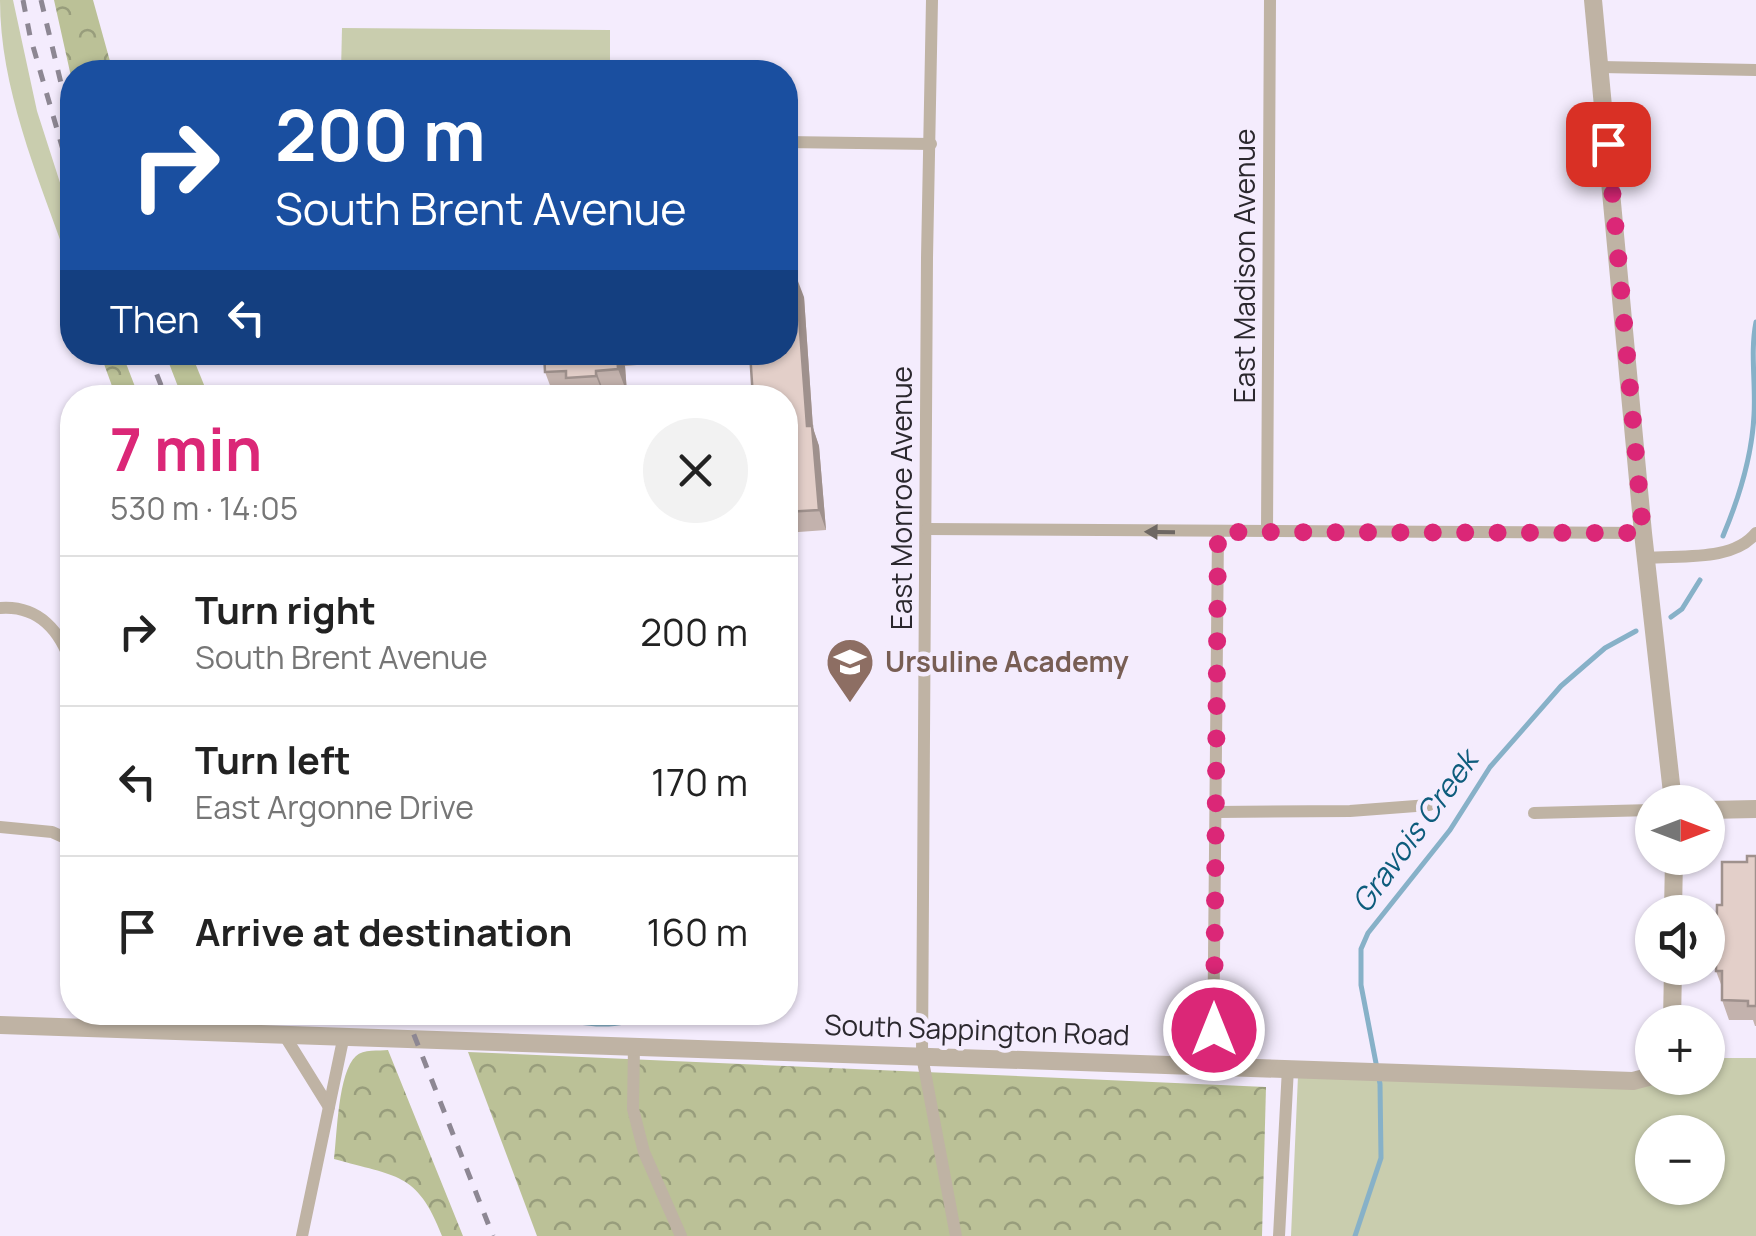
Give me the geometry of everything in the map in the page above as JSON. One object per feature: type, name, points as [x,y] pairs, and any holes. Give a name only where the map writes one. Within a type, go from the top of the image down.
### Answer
[{"type":"street","name":"East Monroe Avenue","points":[[932,0],[922,1056],[956,1236]]},
{"type":"street","name":"East Madison Avenue","points":[[1267,532],[1270,0]]},
{"type":"street","points":[[1593,0],[1643,533],[1671,785]]},
{"type":"street","points":[[1601,66],[1756,70]]},
{"type":"street","points":[[798,142],[931,144]]},
{"type":"street","points":[[927,529],[1643,533]]},
{"type":"street","points":[[1213,1066],[1218,532]]},
{"type":"street","points":[[1646,558],[1730,552],[1747,545],[1756,533]]},
{"type":"street","points":[[0,608],[30,612],[60,635]]},
{"type":"street","points":[[1216,812],[1350,811],[1428,804]]},
{"type":"street","points":[[1725,810],[1756,810]]},
{"type":"street","points":[[1534,814],[1635,811]]},
{"type":"street","points":[[0,827],[60,836]]},
{"type":"street","name":"South Sappington Road","points":[[0,1025],[60,1022]]},
{"type":"street","name":"South Sappington Road","points":[[164,1025],[283,1033],[1635,1080]]},
{"type":"street","points":[[283,1033],[330,1107]]},
{"type":"street","points":[[302,1236],[344,1035]]},
{"type":"street","points":[[634,1046],[633,1109],[644,1152],[680,1236]]},
{"type":"street","points":[[1279,1236],[1288,1068]]},
{"type":"green space","points":[[0,0],[13,0],[37,111],[60,183],[60,240],[15,104],[2,35]]},
{"type":"green space","points":[[54,0],[93,0],[110,60],[67,60]]},
{"type":"green space","points":[[342,28],[610,30],[610,60],[341,60]]},
{"type":"green space","points":[[104,365],[127,365],[134,385],[112,385]]},
{"type":"green space","points":[[170,365],[196,365],[204,385],[177,385]]},
{"type":"green space","points":[[388,1050],[463,1236],[442,1236],[423,1199],[402,1180],[334,1159],[342,1089],[350,1064],[363,1052]]},
{"type":"green space","points":[[468,1052],[1266,1087],[1262,1236],[537,1236]]},
{"type":"green space","points":[[1725,1058],[1756,1058],[1756,1236],[1291,1236],[1298,1076],[1635,1085],[1635,1095],[1725,1095]]},
{"type":"building","points":[[798,303],[807,426],[812,426],[819,510],[798,511],[798,385],[752,385],[751,365],[798,365]]},
{"type":"building","points":[[545,365],[618,365],[618,369],[596,371],[596,376],[566,378],[566,371],[545,372]]},
{"type":"building","points":[[1747,856],[1756,856],[1756,1006],[1748,1006],[1748,1001],[1722,1000],[1722,875],[1725,862],[1747,862]]},
{"type":"waterway","name":"Gravois Creek","points":[[1723,536],[1751,446],[1756,322]]},
{"type":"waterway","name":"Gravois Creek","points":[[1671,617],[1682,609],[1700,580]]},
{"type":"waterway","name":"Gravois Creek","points":[[1355,1236],[1381,1158],[1380,1084],[1361,985],[1361,949],[1368,933],[1450,830],[1490,767],[1561,686],[1605,648],[1636,631]]},
{"type":"railway","points":[[23,0],[60,140]]},
{"type":"railway","points":[[41,0],[60,79]]},
{"type":"railway","points":[[153,365],[161,385]]},
{"type":"railway","points":[[410,1025],[493,1236]]},
{"type":"place","name":"Ursuline Academy","points":[[850,704]]},
{"type":"route","points":[[1214,1030],[1218,532],[1643,533],[1608,144]]}]
